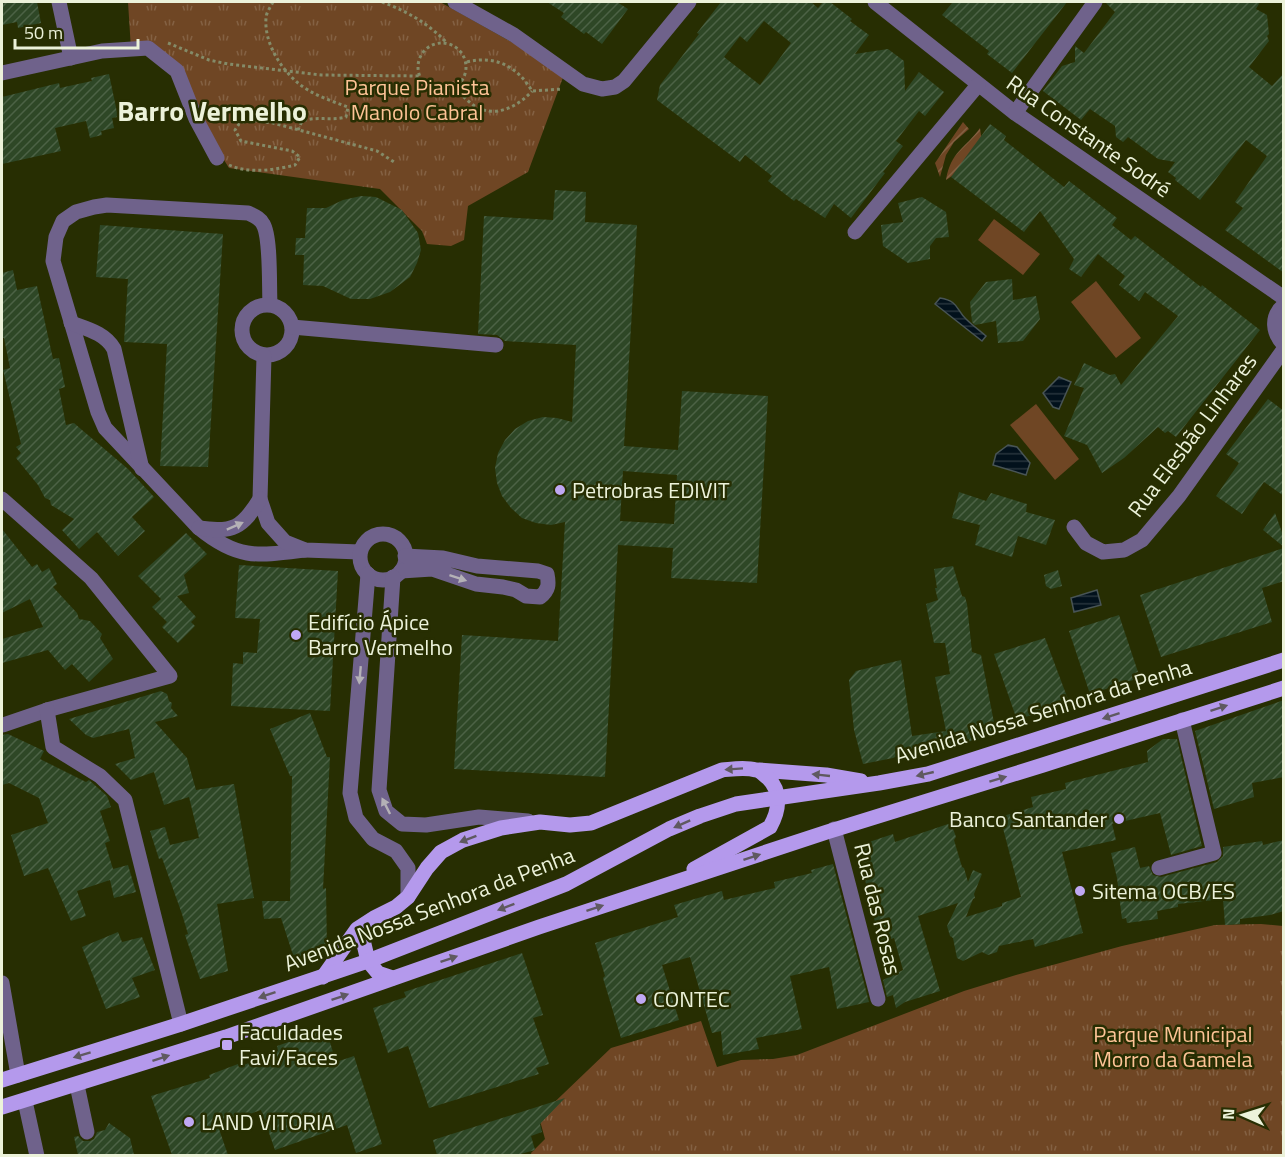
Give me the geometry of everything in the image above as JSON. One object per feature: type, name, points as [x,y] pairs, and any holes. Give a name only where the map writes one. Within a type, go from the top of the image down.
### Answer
[{"type":"main road","name":"Avenida Nossa Senhora da Penha","points":[[2,1080],[181,1024],[368,961],[566,884],[669,829],[736,804],[928,774],[1284,660]]},
{"type":"main road","points":[[2,1107],[226,1037],[662,886],[1284,688]]},
{"type":"main road","points":[[323,977],[357,929],[396,907],[408,897],[427,868],[441,852],[464,840],[501,828],[540,822],[570,825],[591,823],[722,770],[741,768],[825,775],[879,783]]},
{"type":"main road","points":[[662,886],[770,827],[777,815],[778,797],[772,782],[759,770]]},
{"type":"main road","points":[[374,918],[364,930],[363,940],[368,961],[378,973],[393,978]]},
{"type":"street","points":[[59,2],[71,58]]},
{"type":"street","points":[[455,2],[514,35],[584,84],[602,89],[615,87],[624,81],[689,2]]},
{"type":"street","name":"Rua Constante Sodré","points":[[875,2],[1015,113],[1284,298]]},
{"type":"street","points":[[1015,113],[1095,2]]},
{"type":"street","points":[[2,73],[102,51],[148,48],[177,71],[196,119],[217,158]]},
{"type":"street","points":[[855,232],[978,85]]},
{"type":"street","points":[[270,304],[267,236],[263,223],[248,213],[107,205],[76,212],[63,221],[56,237],[53,261],[98,412],[105,428],[142,469],[199,528],[216,542],[230,549],[247,554],[264,555],[305,550],[360,552]]},
{"type":"street","points":[[270,304],[285,312],[292,327],[291,338],[285,348],[275,354],[264,356],[247,346],[242,337],[241,327],[244,318],[251,310],[260,305],[270,304]]},
{"type":"street","points":[[1284,305],[1278,310],[1274,323],[1276,336],[1284,347]]},
{"type":"street","points":[[71,323],[101,335],[109,340],[114,349],[142,469]]},
{"type":"street","points":[[292,327],[496,345]]},
{"type":"street","name":"Rua Elesbão Linhares","points":[[1074,527],[1086,543],[1103,552],[1124,550],[1142,540],[1179,496],[1284,347]]},
{"type":"street","points":[[264,356],[260,499],[268,523],[275,532],[285,542],[305,550]]},
{"type":"street","points":[[2,499],[91,578],[170,676],[47,710],[3,725]]},
{"type":"street","points":[[199,528],[219,531],[240,525],[248,519],[260,499]]},
{"type":"street","points":[[400,568],[432,569],[476,584],[516,590],[526,596],[540,597],[546,592],[549,583],[547,574],[538,571],[477,566],[443,558],[400,568],[385,580],[376,579],[362,568],[360,552],[365,542],[373,536],[383,534],[393,536],[400,542],[400,568],[379,790],[386,811],[402,824],[426,825],[479,817],[540,822]]},
{"type":"street","points":[[368,574],[350,793],[356,818],[373,839],[396,851],[408,867],[408,897]]},
{"type":"street","points":[[47,710],[53,747],[100,776],[124,800],[181,1024]]},
{"type":"street","points":[[1160,868],[1214,853],[1182,720]]},
{"type":"street","name":"Rua das Rosas","points":[[834,830],[878,999]]},
{"type":"street","points":[[2,983],[18,1075]]},
{"type":"street","points":[[77,1085],[87,1132]]},
{"type":"street","points":[[25,1101],[38,1155]]},
{"type":"path","points":[[273,2],[266,16],[268,38],[278,62],[297,82],[312,92],[348,107],[346,117],[335,120],[312,118],[302,121],[298,129]]},
{"type":"path","points":[[382,2],[411,15],[447,43],[460,50],[466,62],[465,76],[455,88],[442,92],[428,87],[419,76],[418,63],[423,51],[434,44],[447,43]]},
{"type":"path","points":[[166,42],[209,60],[228,64],[321,75],[419,76]]},
{"type":"path","points":[[466,62],[490,60],[505,64],[514,70],[532,91]]},
{"type":"path","points":[[455,88],[479,109],[491,110],[507,109],[517,105],[532,91],[572,88],[584,84]]},
{"type":"path","points":[[217,158],[233,167],[262,170],[295,165],[300,157],[292,151],[241,141],[235,130],[239,124],[248,120],[298,129],[377,151],[394,162]]},
{"type":"green space","name":"Parque Pianista Manolo Cabral","points":[[128,2],[440,2],[565,72],[528,172],[468,206],[464,240],[451,246],[427,244],[422,231],[380,189],[229,168],[162,60],[131,49]]},
{"type":"green space","points":[[963,122],[969,129],[954,142],[946,155],[940,177],[935,163]]},
{"type":"green space","points":[[980,128],[983,151],[978,159],[946,180],[955,156]]},
{"type":"green space","points":[[994,219],[1040,254],[1023,275],[978,240]]},
{"type":"green space","points":[[1096,281],[1141,338],[1116,358],[1071,302]]},
{"type":"green space","points":[[1036,404],[1079,459],[1055,480],[1010,425]]},
{"type":"green space","name":"Parque Municipal Morro da Gamela","points":[[1215,925],[1283,926],[1283,1155],[532,1156],[531,1153],[545,1139],[539,1117],[611,1048],[701,1021],[717,1067],[741,1060],[773,1059],[797,1055],[964,991],[1016,975],[1122,946]]},
{"type":"water","points":[[940,298],[951,301],[966,319],[986,336],[982,341],[935,304]]},
{"type":"water","points":[[1059,377],[1071,382],[1059,409],[1053,407],[1043,393]]},
{"type":"water","points":[[1008,445],[1017,447],[1030,463],[1026,475],[993,465],[996,454]]},
{"type":"water","points":[[1097,590],[1101,605],[1074,612],[1071,598]]},
{"type":"building","points":[[2,2],[37,2],[41,23],[18,28],[17,22],[2,25]]},
{"type":"building","points":[[547,2],[617,2],[628,9],[602,44],[561,17],[564,13]]},
{"type":"building","points":[[721,2],[811,2],[818,8],[823,2],[830,2],[869,35],[855,54],[888,49],[904,61],[905,91],[919,72],[944,92],[925,116],[919,111],[896,141],[903,146],[851,218],[834,204],[825,218],[796,199],[794,201],[768,181],[772,176],[745,155],[740,162],[657,100],[660,85],[699,34],[697,33]],"holes":[[[764,21],[791,43],[760,85],[724,57],[740,36],[747,42]]]},
{"type":"building","points":[[953,2],[1067,2],[1012,73],[987,54],[989,51],[942,15]]},
{"type":"building","points":[[1105,2],[1260,2],[1256,9],[1267,15],[1269,41],[1249,67],[1272,86],[1284,73],[1284,273],[1225,230],[1243,208],[1235,202],[1267,156],[1246,140],[1200,200],[1168,172],[1175,162],[1158,159],[1128,137],[1123,142],[1116,137],[1115,126],[1090,109],[1081,120],[1043,91],[1062,66],[1075,62],[1075,46],[1084,53],[1115,12]]},
{"type":"building","points":[[109,74],[118,117],[112,118],[114,128],[101,131],[102,135],[90,138],[86,121],[55,128],[61,151],[2,164],[2,97],[59,83],[60,88],[92,81],[91,78]]},
{"type":"building","points":[[990,124],[1006,136],[1004,140],[1064,187],[1069,181],[1117,218],[1112,225],[1131,240],[1135,236],[1260,330],[1176,437],[1168,431],[1165,433],[1158,427],[1124,458],[1102,473],[1087,445],[1064,436],[1084,388],[1074,385],[1084,363],[1110,375],[1115,374],[1121,385],[1178,316],[1145,292],[1139,301],[1119,285],[1125,276],[1098,254],[1081,277],[1069,269],[1074,259],[1040,211],[1024,232],[951,177]]},
{"type":"building","name":"Petrobras EDIVIT","points":[[555,190],[586,192],[585,222],[637,225],[624,446],[678,450],[682,391],[768,396],[757,583],[671,578],[673,548],[618,545],[605,777],[454,769],[462,635],[558,641],[565,522],[551,525],[522,518],[502,496],[495,468],[498,453],[505,440],[515,429],[528,421],[543,417],[572,422],[576,345],[505,341],[497,335],[478,334],[484,216],[553,220]],"holes":[[[623,471],[677,475],[674,524],[620,521]]]},
{"type":"building","points":[[361,196],[376,197],[402,210],[418,233],[421,250],[410,277],[390,292],[370,299],[351,299],[323,286],[303,285],[304,255],[295,255],[296,238],[305,238],[307,208],[326,208],[343,200]]},
{"type":"building","points":[[922,197],[946,212],[949,237],[936,238],[930,246],[930,259],[908,263],[883,246],[881,225],[903,222],[898,203]]},
{"type":"building","points":[[100,225],[223,234],[208,467],[160,466],[167,344],[124,342],[128,279],[96,277]]},
{"type":"building","points":[[13,270],[17,290],[37,286],[53,359],[59,358],[65,387],[59,389],[66,425],[74,423],[128,469],[154,497],[132,517],[145,531],[118,556],[97,532],[79,549],[62,530],[74,519],[51,505],[50,500],[45,498],[38,485],[16,458],[21,453],[16,447],[21,444],[3,370],[10,368],[4,338],[2,338],[2,273]]},
{"type":"building","points":[[1012,279],[1013,300],[1036,296],[1040,319],[1023,341],[998,343],[996,321],[975,325],[972,322],[970,302],[986,282]]},
{"type":"building","points":[[1268,399],[1284,411],[1284,496],[1264,482],[1242,514],[1216,496],[1239,463],[1226,454]]},
{"type":"building","points":[[959,492],[986,501],[991,493],[1027,504],[1026,512],[1055,520],[1046,545],[1018,536],[1012,557],[975,545],[980,525],[952,518]]},
{"type":"building","points":[[1275,513],[1284,538],[1284,547],[1263,530]]},
{"type":"building","points":[[2,529],[32,567],[37,564],[42,572],[49,568],[57,584],[53,587],[77,613],[79,619],[90,621],[102,634],[100,638],[113,659],[89,682],[72,664],[65,670],[48,650],[2,663],[2,639],[43,627],[30,599],[2,613]]},
{"type":"building","points":[[186,533],[207,554],[184,575],[189,593],[177,596],[196,617],[191,622],[195,626],[178,643],[162,627],[167,622],[152,607],[161,599],[138,576]]},
{"type":"building","points":[[1284,548],[1284,581],[1262,588],[1272,622],[1161,657],[1140,595]]},
{"type":"building","name":"Edifício Ápice Barro Vermelho","points":[[239,565],[338,571],[330,711],[231,706],[233,663],[243,664],[243,652],[257,653],[260,619],[235,618]]},
{"type":"building","points":[[953,566],[962,596],[965,597],[967,604],[972,652],[981,655],[996,733],[949,748],[928,750],[927,743],[893,758],[863,764],[854,730],[849,680],[856,671],[901,660],[912,736],[946,731],[935,677],[950,674],[945,643],[934,643],[926,604],[938,600],[934,569]]},
{"type":"building","points":[[1058,570],[1062,586],[1051,589],[1046,586],[1044,575]]},
{"type":"building","points":[[1119,615],[1140,678],[1120,684],[1111,690],[1109,688],[1090,694],[1069,631]]},
{"type":"building","points":[[1045,638],[1069,702],[1017,720],[994,654]]},
{"type":"building","points":[[161,691],[167,694],[172,703],[171,708],[178,716],[155,722],[187,758],[196,790],[234,784],[254,898],[217,904],[228,971],[200,979],[185,935],[188,934],[182,914],[150,831],[165,827],[170,845],[199,838],[189,797],[164,805],[154,772],[131,780],[115,764],[135,758],[129,729],[93,738],[86,735],[69,719]]},
{"type":"building","points":[[1284,700],[1284,777],[1252,783],[1254,797],[1214,809],[1195,731]]},
{"type":"building","points":[[310,713],[327,757],[330,757],[323,889],[326,888],[327,951],[295,961],[281,918],[264,919],[262,901],[290,901],[292,776],[290,776],[270,729]]},
{"type":"building","points":[[8,734],[44,751],[40,759],[86,782],[89,780],[107,796],[111,807],[100,811],[110,841],[105,843],[113,869],[128,865],[136,892],[114,898],[110,880],[77,891],[86,916],[71,921],[48,868],[24,876],[11,835],[48,823],[39,798],[9,783],[2,785],[2,735]]},
{"type":"building","points":[[1163,739],[1177,739],[1202,846],[1171,855],[1160,813],[1112,824],[1116,840],[1062,852],[1083,933],[1035,947],[1033,939],[999,946],[997,952],[988,955],[982,952],[963,961],[957,958],[953,938],[947,926],[958,903],[918,916],[940,991],[905,1002],[896,1008],[893,995],[887,997],[883,980],[903,970],[894,938],[880,943],[857,846],[893,834],[895,842],[951,823],[956,837],[954,840],[968,882],[973,870],[982,874],[974,894],[975,898],[966,917],[1002,906],[1002,903],[1021,897],[1000,817],[1033,807],[1031,797],[1066,789],[1065,783],[1148,762],[1147,751]]},
{"type":"building","points":[[1284,840],[1284,911],[1240,919],[1240,924],[1225,925],[1223,899],[1178,904],[1178,907],[1157,911],[1158,919],[1127,923],[1126,918],[1122,919],[1117,878],[1111,853],[1135,847],[1140,868],[1149,866],[1153,875],[1161,877],[1217,862],[1223,856],[1223,847],[1262,841],[1263,845]]},
{"type":"building","points":[[833,864],[869,1002],[837,1009],[829,967],[790,976],[802,1029],[756,1038],[759,1049],[723,1055],[721,1031],[712,1033],[690,957],[662,965],[679,1020],[621,1038],[595,943],[678,917],[674,905],[722,891],[724,900],[775,888],[774,882],[812,873],[811,870]]},
{"type":"building","points":[[118,932],[122,942],[142,937],[155,970],[132,978],[140,997],[106,1009],[82,947]]},
{"type":"building","points":[[522,953],[543,1015],[533,1018],[549,1064],[536,1068],[539,1074],[429,1108],[408,1046],[388,1053],[373,1008],[406,997],[404,992]]},
{"type":"building","points":[[326,1029],[336,1062],[354,1056],[382,1144],[356,1153],[347,1125],[275,1150],[261,1110],[218,1126],[228,1155],[172,1155],[151,1096],[210,1078],[209,1075],[238,1064],[239,1067],[278,1051],[277,1046]]},
{"type":"building","points":[[565,1098],[540,1124],[542,1132],[531,1136],[535,1150],[517,1155],[437,1155],[433,1140]]},
{"type":"building","points":[[109,1123],[130,1138],[134,1155],[78,1155],[74,1137],[78,1136],[83,1141],[90,1141],[94,1139],[97,1132],[105,1130]]},
{"type":"place","name":"Petrobras EDIVIT","points":[[560,490]]},
{"type":"place","name":"Edifício Ápice Barro Vermelho","points":[[296,635]]},
{"type":"place","name":"Banco Santander","points":[[1119,819]]},
{"type":"place","name":"Sitema OCB/ES","points":[[1080,891]]},
{"type":"place","name":"CONTEC","points":[[641,999]]},
{"type":"place","name":"Faculdades Favi/Faces","points":[[227,1045]]},
{"type":"place","name":"LAND VITORIA","points":[[189,1122]]},
{"type":"district","name":"Barro Vermelho","points":[[212,111]]}]
